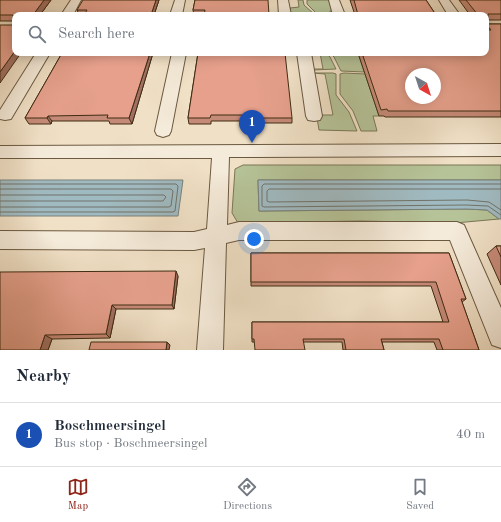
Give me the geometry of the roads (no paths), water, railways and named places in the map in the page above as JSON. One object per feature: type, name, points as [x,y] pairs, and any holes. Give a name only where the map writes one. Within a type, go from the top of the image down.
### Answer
[{"type":"street","points":[[69,12],[76,0]]},
{"type":"street","points":[[177,12],[180,0]]},
{"type":"street","points":[[283,0],[284,12]]},
{"type":"street","points":[[334,0],[338,12]]},
{"type":"street","points":[[444,0],[452,12]]},
{"type":"street","points":[[5,114],[41,56]]},
{"type":"street","points":[[163,131],[178,56]]},
{"type":"street","points":[[304,56],[314,116]]},
{"type":"street","points":[[0,152],[501,150]]},
{"type":"street","points":[[210,350],[221,152]]},
{"type":"street","points":[[0,240],[194,241],[239,231],[457,231],[501,336]]},
{"type":"water","points":[[0,180],[183,180],[178,216],[0,216]]},
{"type":"water","points":[[258,180],[501,180],[501,219],[487,210],[466,209],[259,211]]},
{"type":"place","name":"Boschmeersingel","points":[[252,143]]}]
